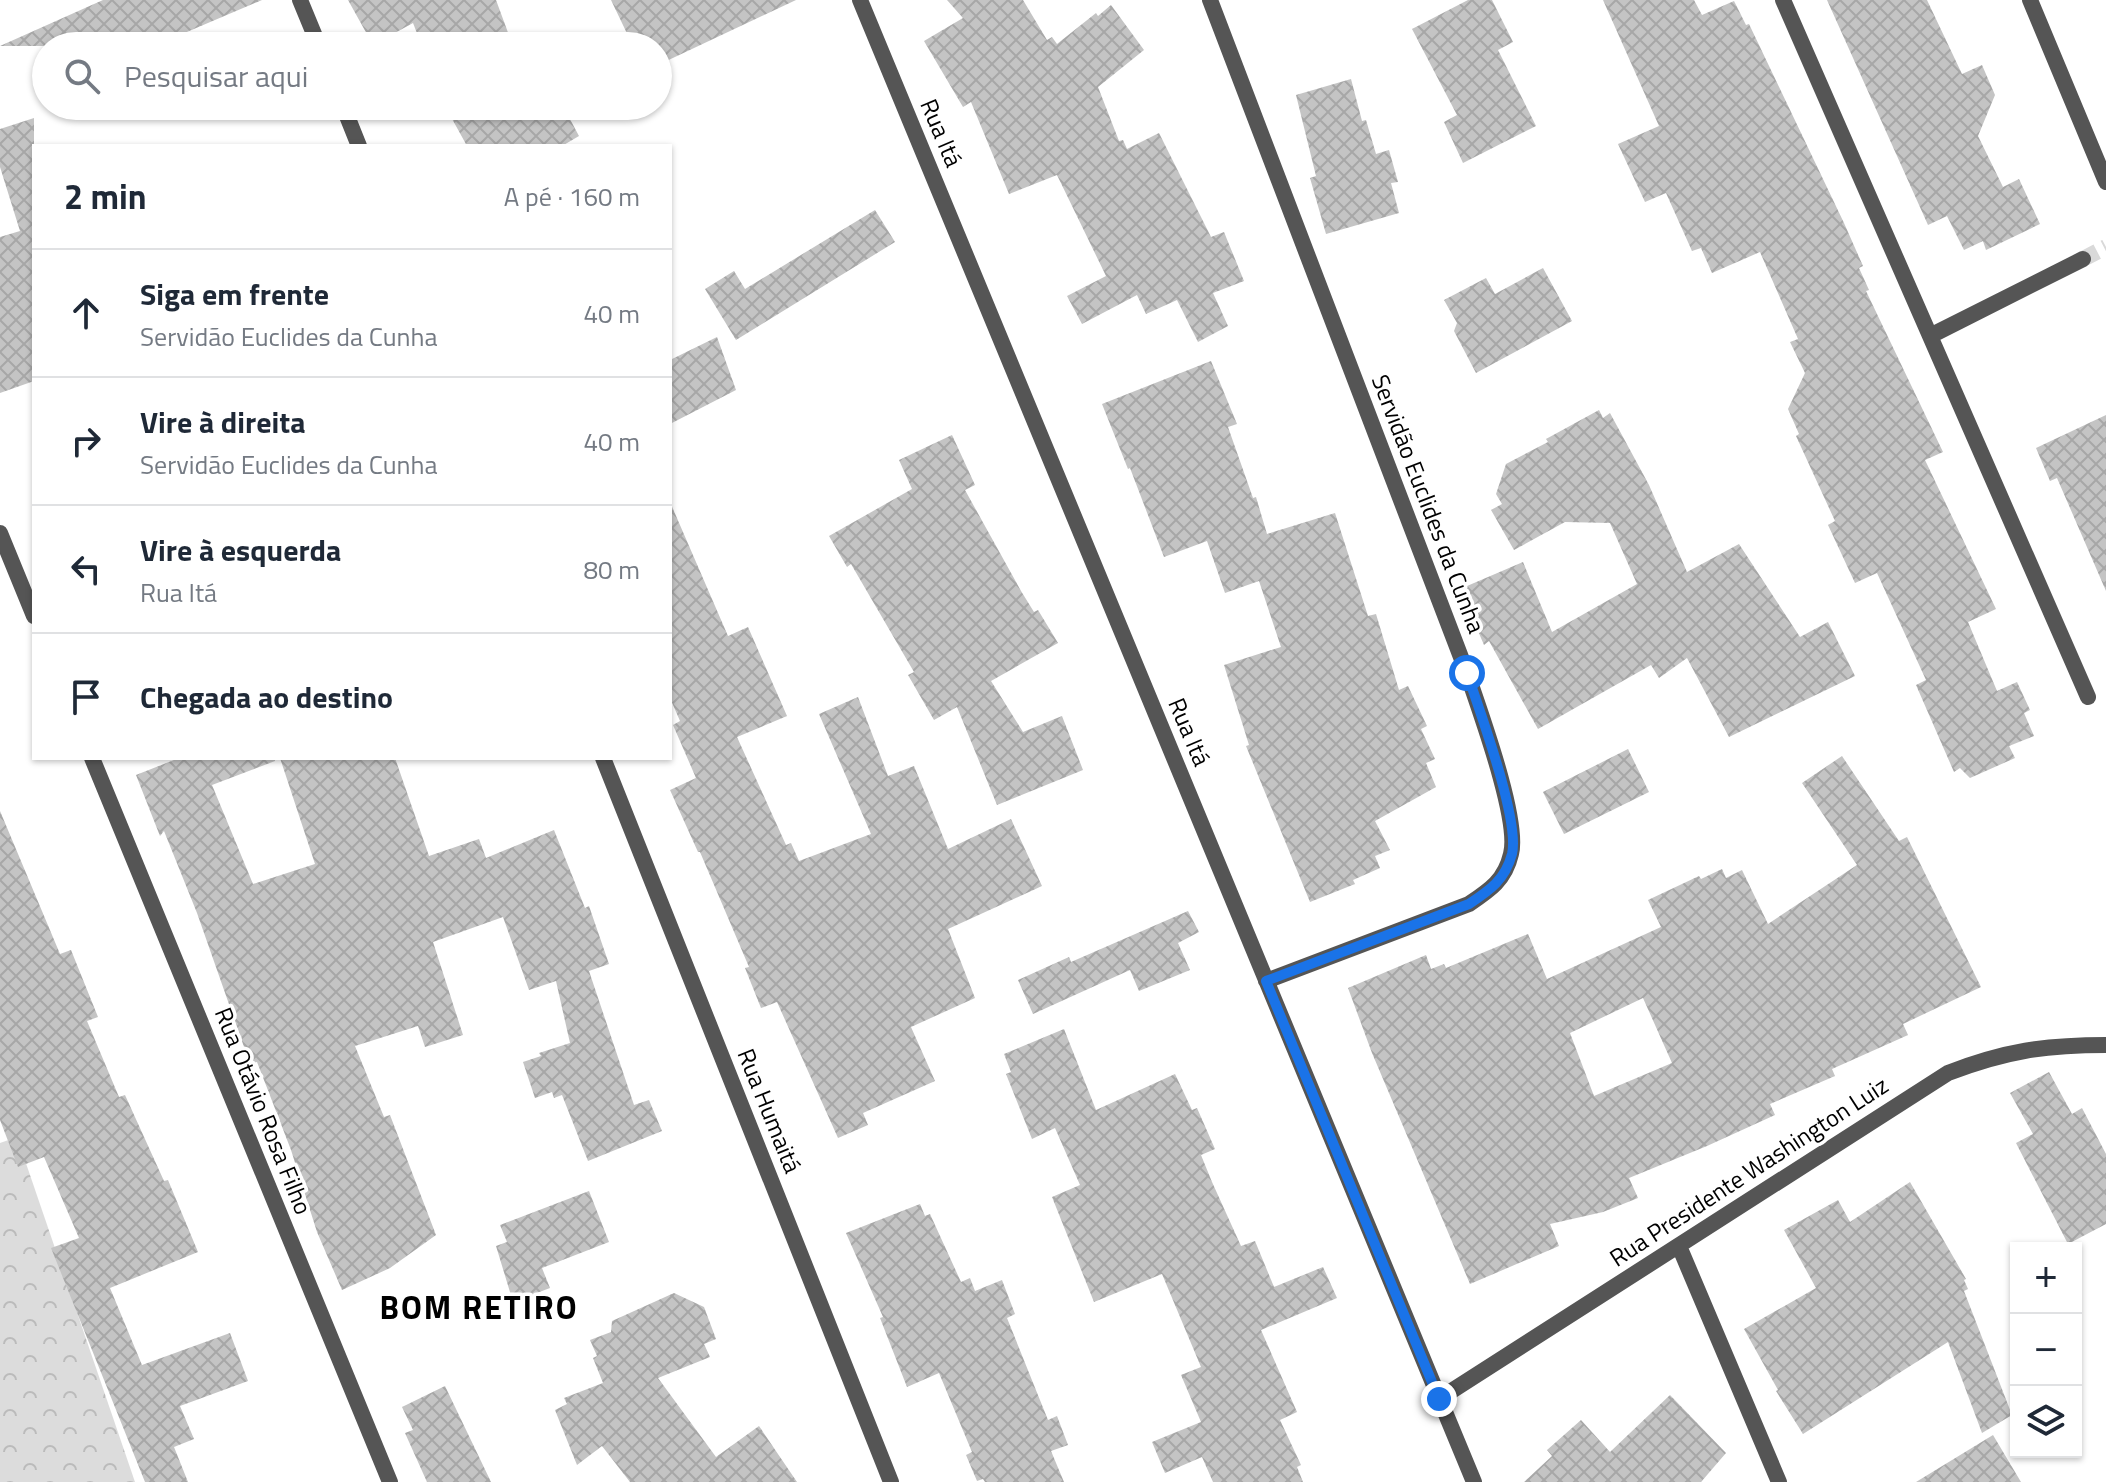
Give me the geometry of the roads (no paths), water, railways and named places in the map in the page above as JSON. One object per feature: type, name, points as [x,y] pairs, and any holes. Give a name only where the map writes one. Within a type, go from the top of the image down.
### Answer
[{"type":"street","points":[[300,0],[313,32]]},
{"type":"street","name":"Rua Itá","points":[[860,0],[1474,1482]]},
{"type":"street","name":"Servidão Euclides da Cunha","points":[[1210,0],[1481,713],[1510,816],[1512,852],[1496,886],[1469,904],[1266,981]]},
{"type":"street","points":[[1783,0],[2088,697]]},
{"type":"street","points":[[2030,0],[2106,182]]},
{"type":"street","points":[[349,120],[358,144]]},
{"type":"street","points":[[1930,336],[2083,259]]},
{"type":"street","points":[[0,533],[32,611]]},
{"type":"street","name":"Rua Otávio Rosa Filho","points":[[93,760],[390,1482]]},
{"type":"street","name":"Rua Humaitá","points":[[604,760],[891,1482]]},
{"type":"street","name":"Rua Presidente Washington Luiz","points":[[1439,1399],[1948,1073],[1991,1057],[2035,1047],[2106,1045]]},
{"type":"street","points":[[1679,1246],[1779,1482]]},
{"type":"tunnel","points":[[2083,259],[2106,247]]},
{"type":"district","name":"BOM RETIRO","points":[[479,1308]]}]
